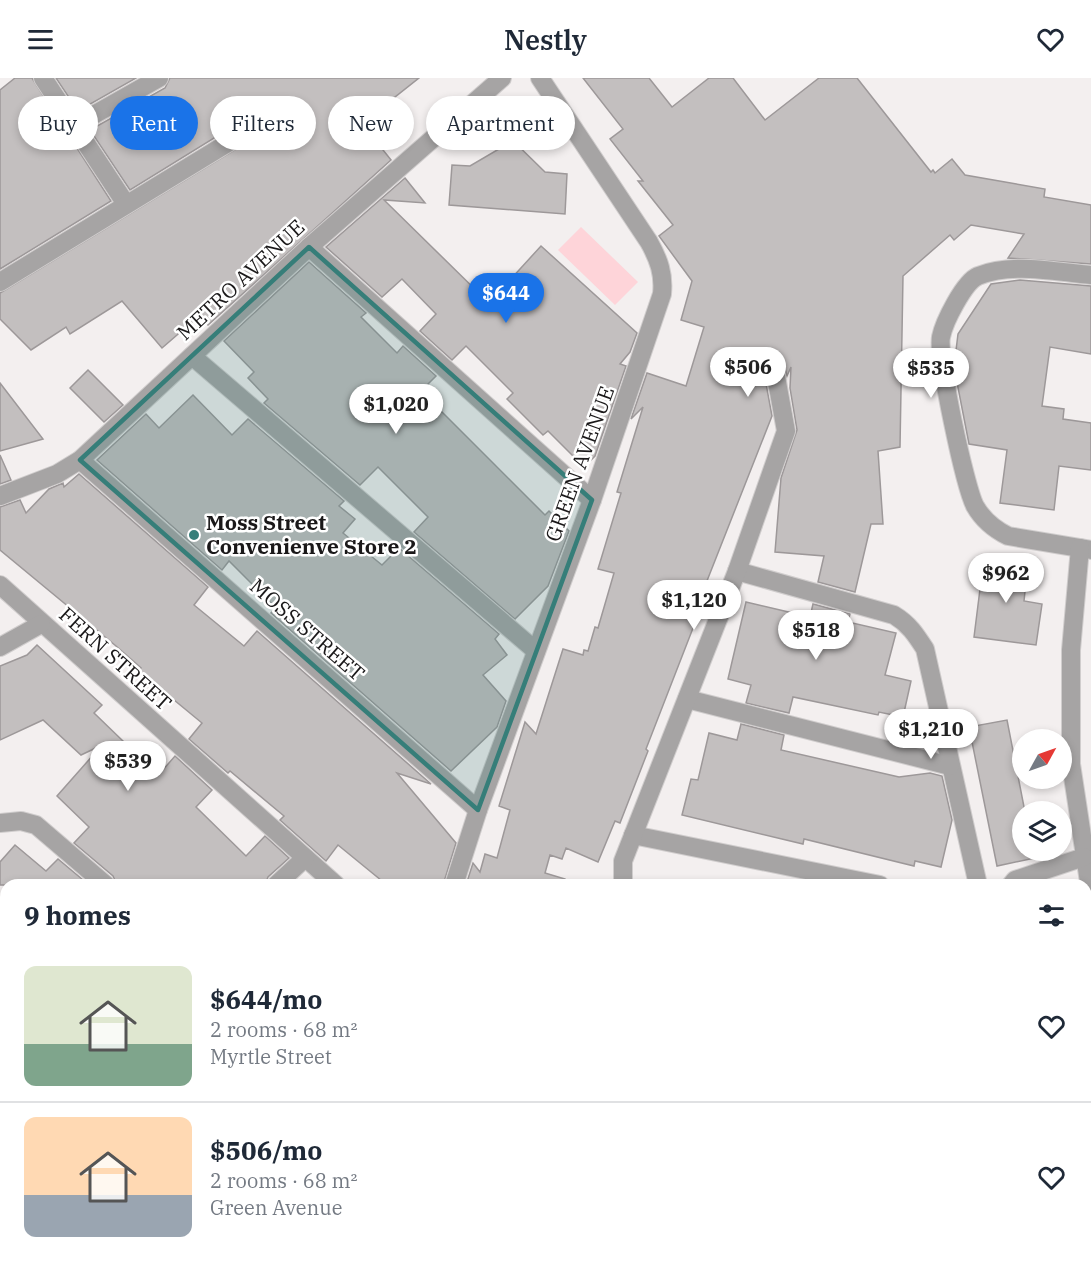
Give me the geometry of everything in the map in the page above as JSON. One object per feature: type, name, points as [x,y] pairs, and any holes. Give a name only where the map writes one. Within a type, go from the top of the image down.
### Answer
[{"type":"street","points":[[43,78],[55,96]]},
{"type":"street","points":[[98,112],[159,78]]},
{"type":"street","name":"METRO AVENUE","points":[[0,496],[57,474],[80,460],[309,247],[502,78]]},
{"type":"street","name":"GREEN AVENUE","points":[[456,879],[478,810],[657,315],[663,278],[659,260],[649,242],[540,78]]},
{"type":"street","points":[[90,150],[126,204]]},
{"type":"street","points":[[0,282],[216,150]]},
{"type":"street","points":[[309,247],[592,500]]},
{"type":"street","points":[[1088,879],[1071,764],[1069,706],[1085,549],[1019,538],[998,531],[975,505],[967,484],[940,339],[958,298],[976,277],[1019,268],[1091,275]]},
{"type":"street","points":[[192,356],[536,651]]},
{"type":"street","points":[[623,879],[623,861],[737,571],[786,432],[775,371]]},
{"type":"street","name":"MOSS STREET","points":[[80,460],[478,810]]},
{"type":"street","points":[[737,571],[894,615],[907,623],[925,649],[977,879]]},
{"type":"street","name":"FERN STREET","points":[[0,585],[329,879]]},
{"type":"street","points":[[0,647],[41,624]]},
{"type":"street","points":[[687,699],[951,766]]},
{"type":"street","points":[[0,823],[21,821],[36,825],[99,879]]},
{"type":"street","points":[[633,835],[850,879]]},
{"type":"street","points":[[1017,879],[1084,857]]},
{"type":"street","points":[[282,879],[305,858]]},
{"type":"highlighted area","points":[[309,247],[592,500],[478,810],[80,460]]},
{"type":"shaded area","points":[[581,227],[638,282],[615,305],[558,250]]},
{"type":"building","points":[[15,78],[32,78],[44,96],[18,96],[18,150],[78,150],[111,201],[0,269],[0,90]]},
{"type":"building","points":[[56,78],[136,78],[98,100],[98,96],[68,96]]},
{"type":"building","points":[[170,78],[419,78],[396,96],[328,96],[328,150],[383,150],[391,160],[208,325],[199,316],[162,348],[122,301],[70,334],[66,327],[31,350],[0,319],[0,293],[234,150],[316,150],[316,96],[210,96],[210,141],[198,148],[198,96],[151,96],[165,88]]},
{"type":"building","points":[[583,78],[649,78],[672,107],[709,78],[733,78],[765,120],[819,78],[857,78],[931,172],[933,170],[935,173],[952,159],[965,175],[1045,189],[1044,197],[1091,205],[1091,264],[1008,258],[1024,234],[971,225],[954,240],[950,235],[903,276],[900,447],[878,451],[883,524],[871,524],[855,592],[818,582],[824,556],[775,552],[781,478],[797,430],[790,388],[791,367],[787,376],[784,364],[779,361],[767,363],[764,373],[772,416],[703,591],[707,592],[620,823],[615,821],[598,862],[566,848],[562,859],[550,855],[545,873],[565,879],[468,879],[473,863],[480,872],[485,854],[497,858],[510,810],[499,806],[525,722],[536,734],[563,649],[583,655],[584,650],[588,651],[595,627],[598,628],[614,573],[598,569],[621,493],[617,492],[643,407],[631,419],[647,373],[686,386],[704,327],[681,320],[692,281],[659,236],[673,225],[638,181],[643,181],[610,139],[623,129]]},
{"type":"building","points":[[110,119],[110,150],[195,150],[130,190],[98,142],[98,126]]},
{"type":"building","points":[[497,150],[522,150],[545,172],[567,174],[565,214],[449,205],[452,165],[470,166]]},
{"type":"building","points":[[405,178],[425,203],[384,200],[489,303],[541,246],[637,333],[630,352],[620,364],[626,366],[595,456],[584,467],[548,431],[543,435],[507,399],[513,393],[466,346],[452,360],[420,331],[436,314],[402,279],[382,297],[326,247]]},
{"type":"building","points":[[309,262],[366,313],[361,317],[397,353],[403,346],[436,376],[421,391],[545,515],[549,511],[569,531],[548,586],[515,619],[414,532],[428,517],[378,467],[360,485],[264,403],[268,399],[248,378],[254,372],[224,341]]},
{"type":"building","points":[[1020,280],[1091,286],[1091,354],[1050,347],[1042,406],[1064,409],[1063,419],[1091,423],[1091,470],[1059,466],[1054,510],[1000,503],[1007,450],[969,444],[954,367],[958,334],[991,284]]},
{"type":"building","points":[[88,370],[123,405],[104,422],[70,388]]},
{"type":"building","points":[[0,383],[43,439],[0,451]]},
{"type":"building","points":[[193,395],[232,435],[248,419],[344,501],[339,506],[355,519],[343,533],[382,565],[399,548],[499,634],[495,639],[507,655],[483,675],[506,701],[497,727],[451,771],[271,613],[276,608],[229,561],[222,570],[97,460],[146,414],[159,428]]},
{"type":"building","points":[[0,455],[11,480],[0,484]]},
{"type":"building","points":[[79,474],[208,587],[194,605],[244,646],[257,631],[431,784],[397,773],[456,843],[445,879],[380,879],[338,845],[326,861],[280,820],[284,816],[230,771],[228,773],[189,739],[202,723],[139,671],[141,668],[116,646],[0,550],[0,507],[20,500],[26,513],[49,489],[63,483],[64,487]]},
{"type":"building","points":[[984,557],[1028,563],[1024,601],[1042,604],[1036,645],[974,637]]},
{"type":"building","points":[[746,602],[810,617],[813,604],[850,614],[848,622],[896,633],[885,675],[911,681],[903,717],[879,712],[878,715],[793,697],[789,713],[746,703],[751,685],[728,679]]},
{"type":"building","points":[[37,645],[102,705],[94,713],[154,771],[158,767],[162,771],[175,756],[212,790],[196,807],[246,856],[265,836],[289,858],[267,879],[114,879],[74,843],[89,827],[57,796],[102,745],[81,755],[43,720],[0,740],[0,666],[27,655]]},
{"type":"building","points":[[1007,720],[1012,746],[1012,789],[1020,789],[1023,801],[1012,801],[1012,861],[1021,861],[997,866],[969,727]]},
{"type":"building","points":[[741,724],[784,735],[781,750],[899,777],[930,773],[942,776],[952,820],[941,867],[915,861],[914,866],[804,839],[803,844],[682,815],[691,779],[698,780],[709,733],[737,740]]},
{"type":"building","points":[[15,845],[46,871],[58,859],[82,879],[0,879],[0,862]]},
{"type":"place","name":"Moss Street Convenienve Store 2","points":[[194,535]]}]
